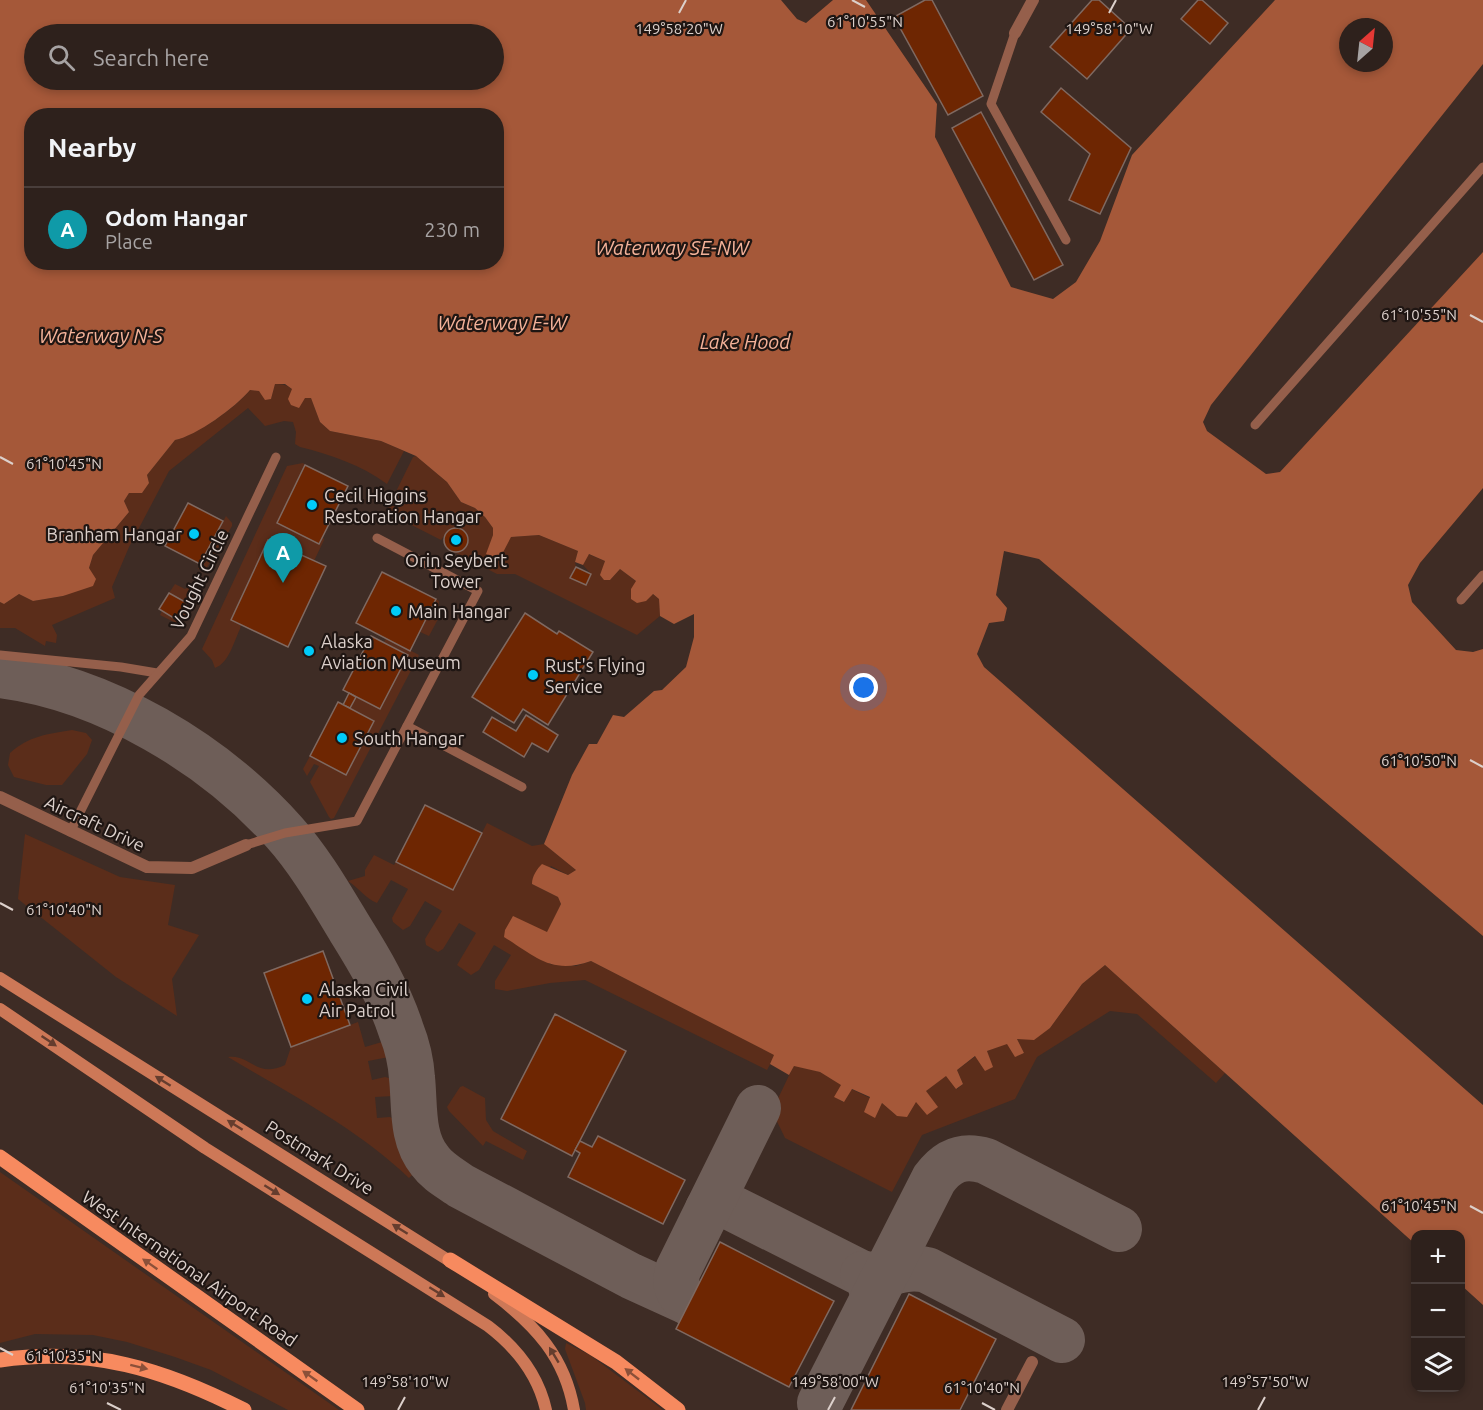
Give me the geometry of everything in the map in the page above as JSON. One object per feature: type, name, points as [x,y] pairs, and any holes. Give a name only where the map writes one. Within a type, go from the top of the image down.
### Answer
[{"type":"main road","name":"West International Airport Road","points":[[0,1157],[357,1410]]},
{"type":"main road","points":[[450,1260],[609,1357],[678,1410]]},
{"type":"main road","points":[[0,1360],[39,1356],[123,1363],[153,1370],[179,1380],[244,1410]]},
{"type":"street","points":[[1015,33],[1033,0]]},
{"type":"street","name":"Aircraft Drive","points":[[0,797],[147,867],[192,868],[246,845]]},
{"type":"street","name":"Postmark Drive","points":[[0,978],[450,1260],[516,1312],[546,1343],[565,1377],[574,1410]]},
{"type":"street","points":[[0,1009],[205,1148],[488,1326],[512,1346],[526,1362],[540,1388],[546,1410]]},
{"type":"street","points":[[1007,1410],[1032,1362]]},
{"type":"lane","points":[[1015,33],[992,104],[1066,240]]},
{"type":"lane","points":[[1255,425],[1483,167]]},
{"type":"lane","name":"Vought Circle","points":[[70,832],[139,694],[191,636],[276,457]]},
{"type":"lane","points":[[246,845],[285,833],[357,821],[478,591],[377,538]]},
{"type":"lane","points":[[1461,600],[1483,575]]},
{"type":"lane","points":[[0,655],[121,667],[157,673]]},
{"type":"lane","points":[[406,726],[522,787]]},
{"type":"shaded area","points":[[275,384],[281,384],[311,398],[320,422],[330,431],[381,441],[404,451],[387,484],[346,461],[295,444],[296,432],[293,422],[284,421],[265,426],[248,408],[169,471],[129,547],[112,587],[115,598],[52,625],[57,635],[56,643],[46,641],[45,646],[15,628],[0,628],[0,602],[4,604],[19,594],[33,601],[64,596],[89,568],[93,555],[129,512],[124,501],[129,493],[149,483],[147,475],[175,440],[215,420],[250,390],[259,391],[271,399]]},
{"type":"shaded area","points":[[416,456],[447,482],[461,502],[475,508],[493,528],[487,554],[511,537],[539,535],[578,551],[576,567],[571,578],[586,585],[591,574],[583,565],[588,554],[605,561],[601,575],[610,580],[620,569],[659,599],[660,616],[637,635],[515,574],[497,574],[454,552],[464,549],[468,542],[465,532],[458,528],[447,532],[441,540],[386,512],[413,457]]},
{"type":"shaded area","points":[[303,463],[305,465],[277,523],[319,544],[323,537],[324,540],[314,561],[268,540],[231,619],[241,624],[240,629],[227,657],[215,668],[212,660],[202,649],[287,466]]},
{"type":"shaded area","points":[[226,516],[232,526],[206,569],[198,569]]},
{"type":"shaded area","points":[[175,584],[185,589],[192,585],[197,590],[183,622],[178,624],[160,615],[162,611],[177,620],[187,604],[169,593]]},
{"type":"shaded area","points":[[436,599],[439,601],[438,619],[429,636],[420,632]]},
{"type":"shaded area","points":[[386,638],[419,655],[334,818],[331,819],[310,782],[319,766],[314,764],[307,776],[303,769],[310,756],[346,774],[374,721],[350,708],[356,697],[380,709],[408,655],[384,642]]},
{"type":"shaded area","points":[[72,730],[86,733],[92,740],[87,754],[62,785],[46,785],[14,777],[8,765],[10,753],[17,747],[31,739]]},
{"type":"shaded area","points":[[487,823],[532,846],[544,844],[576,870],[568,875],[551,866],[532,884],[558,897],[561,904],[547,933],[549,964],[576,966],[591,961],[775,1055],[767,1070],[585,980],[550,983],[507,991],[495,989],[495,981],[511,955],[494,945],[479,970],[471,975],[457,965],[476,933],[459,923],[443,949],[438,952],[426,945],[425,939],[442,911],[425,901],[410,926],[403,930],[393,922],[392,918],[408,889],[391,880],[377,903],[348,881],[365,876],[365,870],[374,855],[394,865],[396,862],[453,890]]},
{"type":"shaded area","points":[[25,834],[120,877],[175,885],[168,925],[199,935],[172,979],[177,1016],[116,977],[18,899]]},
{"type":"shaded area","points":[[1105,965],[1225,1073],[1216,1083],[1137,1014],[1110,1011],[1037,1057],[1015,1099],[922,1135],[892,1192],[785,1138],[772,1111],[794,1065],[820,1072],[842,1085],[835,1097],[843,1102],[851,1089],[870,1098],[875,1117],[882,1103],[897,1116],[916,1101],[927,1114],[925,1091],[946,1075],[957,1089],[963,1084],[957,1070],[976,1056],[992,1067],[987,1051],[1008,1043],[1024,1054],[1017,1039],[1050,1028],[1082,984]]},
{"type":"shaded area","points":[[358,1022],[365,1047],[382,1042],[390,1044],[392,1052],[389,1057],[368,1061],[372,1080],[385,1077],[396,1080],[398,1093],[393,1096],[375,1097],[377,1118],[390,1117],[399,1122],[401,1150],[412,1175],[409,1178],[368,1143],[345,1127],[228,1057],[243,1059],[260,1068],[275,1069],[285,1065],[291,1047]]},
{"type":"shaded area","points":[[463,1086],[485,1098],[486,1120],[493,1131],[527,1151],[523,1160],[486,1141],[483,1146],[449,1111],[447,1107]]},
{"type":"shaded area","points":[[0,1172],[339,1410],[288,1410],[211,1370],[127,1342],[93,1335],[35,1334],[0,1343]]},
{"type":"shaded area","points":[[566,1343],[590,1355],[663,1410],[586,1410],[565,1349]]},
{"type":"water","name":"Lake Hood","points":[[0,0],[781,0],[797,19],[806,23],[833,0],[866,0],[937,104],[935,137],[1011,287],[1053,299],[1076,282],[1100,241],[1132,155],[1275,0],[1483,0],[1483,64],[1211,405],[1203,422],[1207,431],[1266,474],[1280,472],[1483,252],[1483,488],[1420,563],[1408,585],[1412,602],[1456,650],[1473,652],[1483,649],[1483,936],[1039,559],[1004,551],[996,595],[1007,608],[1004,621],[989,623],[977,654],[984,667],[1483,1105],[1483,1305],[1465,1289],[1465,1230],[1411,1230],[1411,1240],[1105,965],[1082,984],[1050,1028],[1034,1040],[1017,1039],[1024,1053],[1015,1057],[1007,1044],[987,1051],[993,1067],[985,1071],[975,1056],[957,1070],[963,1084],[956,1089],[946,1076],[926,1091],[938,1107],[927,1115],[916,1102],[907,1117],[897,1116],[882,1103],[875,1118],[864,1112],[870,1097],[852,1089],[844,1102],[834,1097],[841,1085],[820,1072],[794,1066],[789,1075],[770,1064],[774,1055],[591,961],[577,965],[555,965],[535,957],[504,937],[505,930],[513,916],[547,932],[561,904],[558,897],[532,884],[532,881],[542,864],[568,875],[576,870],[544,844],[572,775],[589,744],[597,744],[613,715],[624,717],[654,691],[662,690],[686,667],[694,637],[694,614],[674,624],[660,616],[659,599],[653,594],[646,601],[637,603],[631,599],[631,589],[636,581],[620,569],[610,580],[604,580],[600,575],[605,561],[589,554],[583,565],[575,562],[578,551],[539,535],[511,537],[499,560],[486,554],[493,535],[493,528],[475,508],[461,502],[447,482],[416,456],[381,441],[330,431],[320,422],[311,398],[305,398],[299,408],[291,405],[288,399],[292,389],[285,384],[275,384],[271,399],[265,400],[259,391],[250,390],[215,420],[194,433],[175,440],[147,475],[149,483],[142,493],[129,493],[124,501],[129,512],[93,555],[89,568],[96,579],[93,586],[63,596],[33,601],[19,594],[4,604],[0,602]]},
{"type":"building","points":[[925,0],[932,0],[983,96],[948,115],[894,17]]},
{"type":"building","points":[[1092,0],[1099,0],[1131,29],[1087,79],[1050,47]]},
{"type":"building","points":[[1198,0],[1202,0],[1228,23],[1210,44],[1181,19]]},
{"type":"building","points":[[1061,88],[1131,148],[1100,214],[1069,200],[1090,154],[1041,112]]},
{"type":"building","points":[[981,112],[1063,265],[1034,280],[952,128]]},
{"type":"building","name":"Cecil Higgins Restoration Hangar","points":[[305,465],[348,486],[319,544],[277,523]]},
{"type":"building","name":"Branham Hangar","points":[[188,503],[223,521],[200,564],[165,546]]},
{"type":"building","name":"Orin Seybert Tower","points":[[456,528],[464,532],[468,540],[464,548],[456,552],[448,548],[444,540],[448,532]]},
{"type":"building","points":[[268,540],[326,566],[288,647],[231,620]]},
{"type":"building","points":[[576,567],[591,574],[586,585],[570,578]]},
{"type":"building","name":"Main Hangar","points":[[382,572],[436,599],[410,651],[356,623]]},
{"type":"building","points":[[169,593],[187,603],[177,620],[159,609]]},
{"type":"building","name":"Rust's Flying Service","points":[[525,613],[557,634],[559,631],[593,652],[548,725],[523,709],[514,723],[472,697]]},
{"type":"building","points":[[371,636],[408,655],[380,709],[343,690]]},
{"type":"building","points":[[349,693],[356,697],[350,708],[343,705]]},
{"type":"building","name":"South Hangar","points":[[338,702],[374,721],[346,775],[310,756]]},
{"type":"building","name":"Rust's Flying Service","points":[[526,715],[558,735],[548,752],[532,743],[524,757],[483,732],[492,717],[516,731]]},
{"type":"building","points":[[425,805],[482,833],[453,890],[396,862]]},
{"type":"building","name":"Alaska Civil Air Patrol","points":[[323,951],[350,1025],[291,1047],[264,973]]},
{"type":"building","points":[[555,1014],[626,1051],[572,1156],[501,1119]]},
{"type":"building","points":[[598,1136],[685,1180],[663,1224],[568,1177],[580,1153],[575,1150],[580,1141],[592,1147]]},
{"type":"building","points":[[720,1242],[834,1301],[789,1387],[676,1329]]},
{"type":"building","points":[[909,1294],[996,1339],[960,1410],[851,1410]]},
{"type":"taxiway","points":[[0,675],[39,682],[79,694],[118,710],[191,751],[256,803],[284,832],[311,867],[365,953],[385,990],[408,1054],[417,1132],[424,1152],[433,1165],[461,1186],[631,1276],[688,1302]]},
{"type":"taxiway","points":[[688,1302],[677,1288],[678,1270],[758,1108]]},
{"type":"taxiway","points":[[820,1403],[934,1179],[951,1163],[970,1158],[986,1161],[1119,1229]]},
{"type":"taxiway","points":[[708,1209],[723,1205],[730,1207],[863,1274],[869,1281],[874,1296]]},
{"type":"taxiway","points":[[863,1274],[872,1275],[910,1269],[927,1270],[1062,1340]]},
{"type":"place","name":"Cecil Higgins Restoration Hangar","points":[[312,505]]},
{"type":"place","name":"Branham Hangar","points":[[194,534]]},
{"type":"place","name":"Orin Seybert Tower","points":[[456,540]]},
{"type":"place","name":"Odom Hangar","points":[[283,583]]},
{"type":"place","name":"Main Hangar","points":[[396,611]]},
{"type":"place","name":"Alaska Aviation Museum","points":[[309,651]]},
{"type":"place","name":"Rust's Flying Service","points":[[533,675]]},
{"type":"place","name":"South Hangar","points":[[342,738]]},
{"type":"place","name":"Alaska Civil Air Patrol","points":[[307,999]]},
{"type":"water label","name":"Waterway SE-NW","points":[[672,247]]},
{"type":"water label","name":"Waterway E-W","points":[[502,322]]},
{"type":"water label","name":"Waterway N-S","points":[[101,335]]}]
